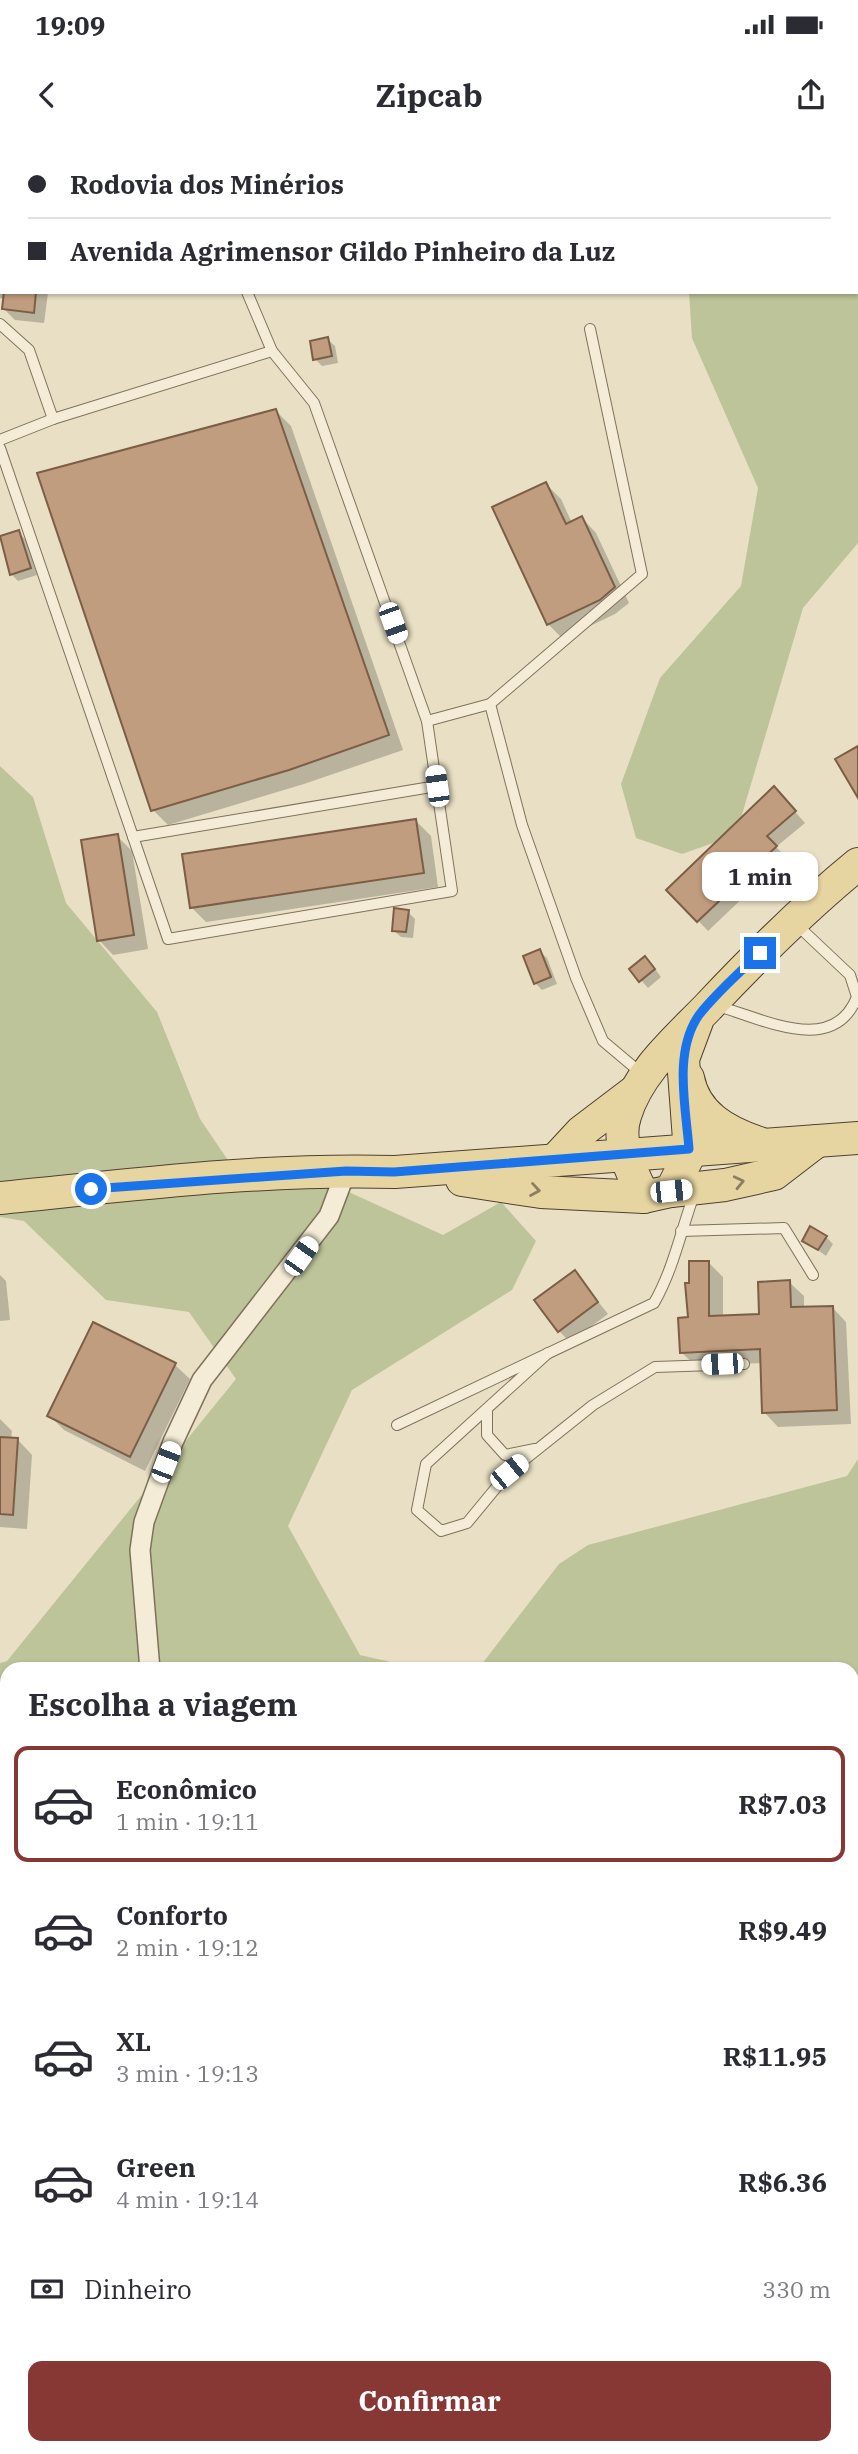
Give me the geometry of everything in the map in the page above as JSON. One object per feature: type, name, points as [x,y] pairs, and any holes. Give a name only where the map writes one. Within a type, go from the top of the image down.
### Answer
[{"type":"main road","points":[[671,1192],[625,1153],[624,1118],[641,1084],[661,1055],[704,1010],[793,922],[858,864]]},
{"type":"main road","points":[[671,1192],[687,1165],[689,1149],[684,1059],[704,1010]]},
{"type":"main road","points":[[684,1059],[689,1086],[702,1110],[733,1134],[767,1146]]},
{"type":"main road","points":[[556,1159],[581,1132],[641,1084]]},
{"type":"main road","points":[[0,1198],[346,1171],[394,1172],[858,1138]]},
{"type":"main road","points":[[394,1172],[541,1192],[671,1192],[774,1174],[817,1141]]},
{"type":"street","points":[[149,1662],[140,1550],[144,1522],[173,1442],[202,1380],[329,1216],[346,1171]]},
{"type":"lane","points":[[0,449],[168,939],[452,891],[427,721],[314,403],[272,352],[248,294]]},
{"type":"lane","points":[[0,324],[29,350],[53,419]]},
{"type":"lane","points":[[427,721],[490,704],[642,574],[590,328]]},
{"type":"lane","points":[[0,440],[53,419],[272,352]]},
{"type":"lane","points":[[490,704],[522,825],[576,978],[603,1041],[641,1084]]},
{"type":"lane","points":[[133,837],[437,786]]},
{"type":"lane","points":[[704,1010],[794,1030],[821,1029],[845,1017],[857,997],[850,975],[793,922]]},
{"type":"lane","points":[[397,1425],[654,1303],[671,1275],[681,1231],[671,1192]]},
{"type":"lane","points":[[681,1231],[784,1228],[813,1275]]},
{"type":"lane","points":[[548,1353],[426,1464],[417,1510],[441,1531],[467,1523],[509,1472],[593,1405],[655,1367],[744,1364]]},
{"type":"lane","points":[[487,1409],[488,1435],[505,1455],[538,1449]]},
{"type":"green space","points":[[689,294],[858,294],[858,543],[803,608],[736,835],[682,854],[636,838],[621,784],[660,678],[741,586],[758,488],[692,338]]},
{"type":"green space","points":[[0,766],[33,797],[66,903],[157,1012],[200,1119],[234,1169],[340,1188],[443,1235],[501,1202],[536,1241],[512,1290],[352,1390],[288,1526],[360,1655],[390,1662],[4,1662],[236,1379],[189,1312],[106,1300],[24,1221],[0,1217]]},
{"type":"green space","points":[[858,1459],[858,1662],[483,1662],[559,1564],[588,1545],[847,1476]]},
{"type":"building","points":[[4,294],[36,294],[34,313],[2,309]]},
{"type":"building","points":[[328,337],[332,356],[313,360],[310,341]]},
{"type":"building","points":[[276,409],[389,735],[289,770],[151,811],[37,473]]},
{"type":"building","points":[[546,482],[566,524],[582,516],[615,587],[600,600],[547,625],[492,507]]},
{"type":"building","points":[[19,530],[31,568],[10,575],[0,536]]},
{"type":"building","points":[[858,746],[858,798],[835,759]]},
{"type":"building","points":[[774,786],[796,811],[767,836],[777,846],[697,922],[666,890]]},
{"type":"building","points":[[416,819],[424,873],[190,908],[182,854]]},
{"type":"building","points":[[118,834],[134,935],[97,941],[81,840]]},
{"type":"building","points":[[394,908],[409,910],[406,932],[392,931]]},
{"type":"building","points":[[540,949],[551,977],[534,984],[523,956]]},
{"type":"building","points":[[645,956],[655,969],[639,982],[629,969]]},
{"type":"building","points":[[810,1226],[827,1236],[818,1250],[802,1241]]},
{"type":"building","points":[[689,1261],[709,1261],[709,1316],[759,1314],[758,1282],[790,1280],[791,1307],[833,1306],[837,1410],[762,1413],[760,1349],[680,1353],[678,1318],[688,1317],[685,1283],[689,1283]]},
{"type":"building","points":[[575,1270],[598,1302],[558,1332],[534,1300]]},
{"type":"building","points":[[93,1322],[176,1363],[130,1457],[47,1416]]},
{"type":"building","points":[[0,1437],[18,1438],[13,1515],[0,1514]]},
{"type":"route","points":[[91,1189],[346,1171],[394,1172],[689,1149],[684,1059],[690,1033],[699,1016],[760,953]]}]
